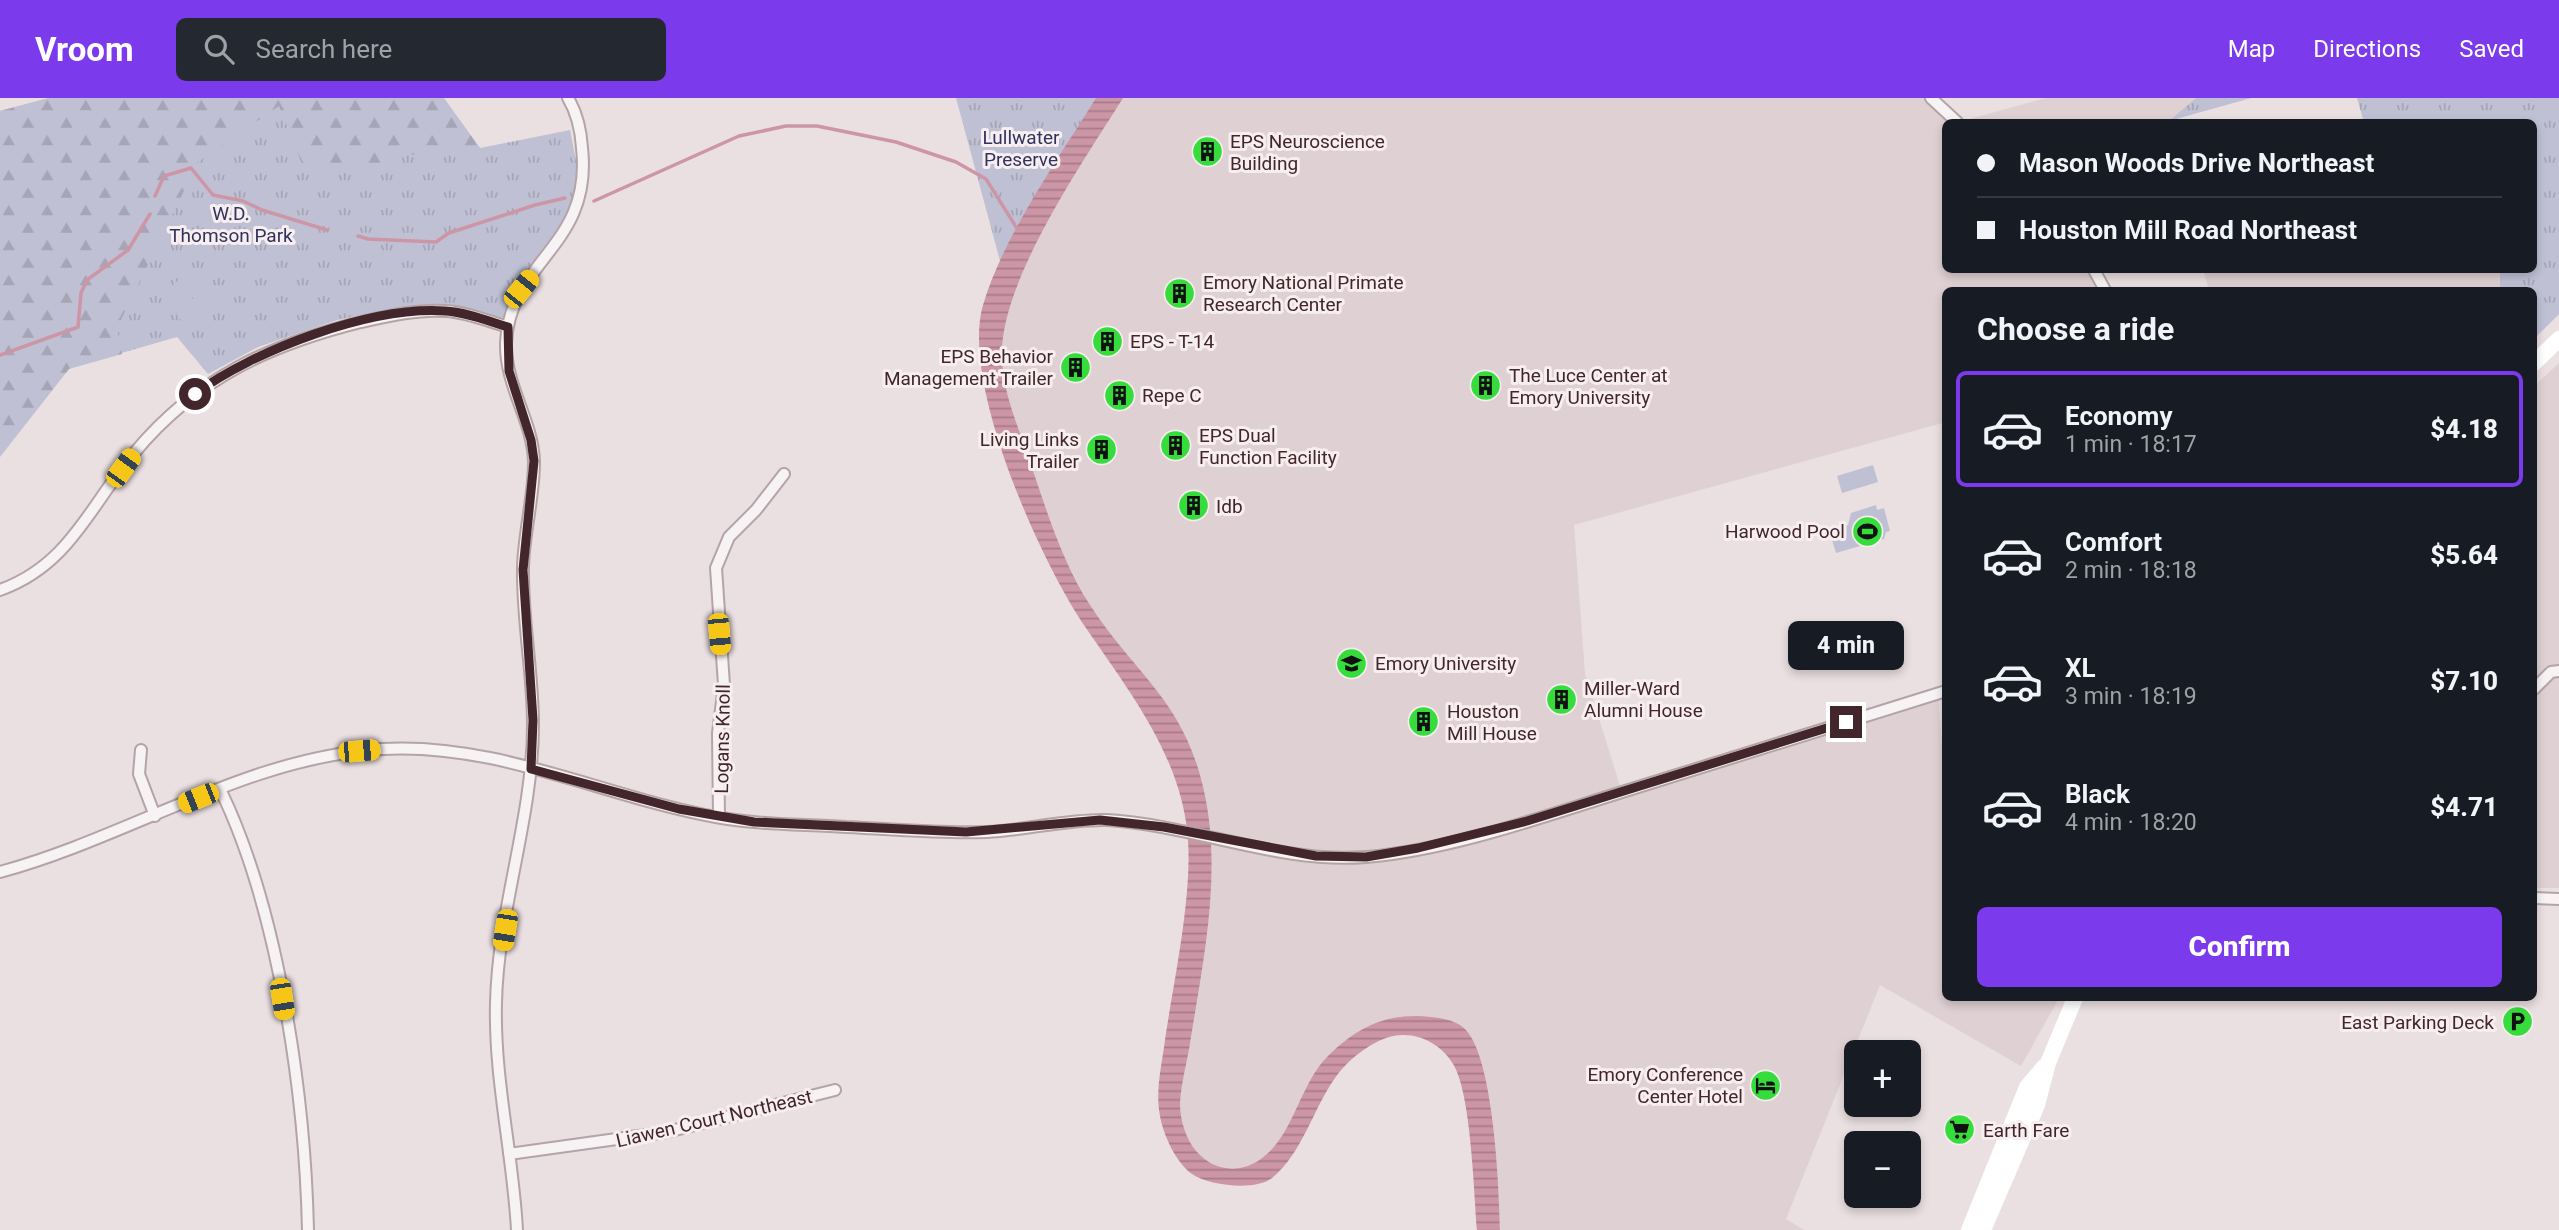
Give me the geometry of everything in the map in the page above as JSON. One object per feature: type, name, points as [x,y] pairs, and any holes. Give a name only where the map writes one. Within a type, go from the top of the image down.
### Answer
[{"type":"main road","points":[[2537,360],[2559,339]]},
{"type":"main road","points":[[1983,1230],[2037,1105],[2048,1063],[2074,1001]]},
{"type":"main road","points":[[1969,1230],[2027,1087],[2048,1063]]},
{"type":"street","points":[[517,1230],[497,1051],[496,1002],[531,769],[533,720],[523,570],[534,461],[531,440],[509,371],[508,327],[521,289],[567,231],[580,200],[584,173],[581,133],[568,98]]},
{"type":"street","points":[[1931,98],[1954,119]]},
{"type":"street","points":[[0,590],[26,581],[53,561],[135,452],[178,407],[220,375],[258,354],[339,328],[392,315],[446,311],[508,327]]},
{"type":"street","name":"Logans Knoll","points":[[719,817],[718,733],[724,685],[716,568],[729,537],[756,510],[784,474]]},
{"type":"street","points":[[2537,686],[2551,672],[2559,671]]},
{"type":"street","points":[[0,872],[56,856],[220,789],[306,760],[383,749],[446,751],[531,769],[719,817],[966,832],[1100,820],[1164,827],[1252,846],[1316,856],[1349,857],[1418,848],[1542,817],[1942,692]]},
{"type":"street","points":[[141,750],[139,774],[155,816]]},
{"type":"street","points":[[220,789],[259,898],[282,999],[300,1115],[308,1230]]},
{"type":"street","points":[[2537,898],[2559,899]]},
{"type":"street","name":"Liawen Court Northeast","points":[[509,1154],[667,1132],[835,1090]]},
{"type":"shaded area","points":[[1096,98],[1123,98],[1066,189],[1028,259],[1005,327],[1003,370],[1015,420],[1070,570],[1107,630],[1171,711],[1195,760],[1204,791],[1209,821],[1211,883],[1206,945],[1181,1096],[1180,1110],[1184,1130],[1193,1147],[1210,1163],[1234,1169],[1250,1165],[1270,1151],[1280,1139],[1318,1068],[1347,1039],[1369,1026],[1392,1018],[1418,1016],[1450,1021],[1466,1030],[1483,1068],[1493,1126],[1500,1230],[1477,1230],[1471,1144],[1459,1078],[1444,1052],[1419,1037],[1404,1035],[1385,1038],[1348,1063],[1327,1090],[1291,1157],[1265,1182],[1244,1186],[1221,1184],[1192,1174],[1171,1148],[1164,1131],[1160,1116],[1159,1087],[1183,930],[1188,873],[1186,822],[1180,795],[1172,769],[1147,720],[1068,599],[1028,518],[994,424],[983,379],[979,339],[983,305],[1004,253],[1033,199]]},
{"type":"shaded area","name":"Emory University","points":[[1110,98],[1931,98],[1954,119],[1942,119],[1942,273],[2096,273],[2103,287],[1942,287],[1942,423],[1574,525],[1585,674],[1622,792],[1938,693],[1942,748],[1942,1001],[2057,1001],[2021,1066],[1880,985],[1858,1040],[1844,1040],[1844,1075],[1786,1219],[1804,1230],[1491,1230],[1468,1061],[1418,1026],[1358,1042],[1276,1161],[1217,1176],[1177,1129],[1195,919],[1185,763],[1088,619],[1013,443],[995,323]]},
{"type":"shaded area","points":[[2046,98],[2251,98],[2174,119],[1970,119]]},
{"type":"shaded area","points":[[2357,98],[2559,98],[2559,314],[2537,335],[2537,287],[2208,287],[2204,273],[2537,273],[2537,119],[2363,119]]},
{"type":"shaded area","points":[[2559,363],[2559,888],[2537,888],[2537,383]]},
{"type":"green space","name":"W.D. Thomson Park","points":[[49,98],[442,98],[480,148],[570,130],[578,171],[574,203],[561,228],[515,287],[504,318],[446,304],[393,309],[337,320],[258,347],[208,374],[177,337],[0,388],[0,111]]},
{"type":"green space","points":[[49,98],[444,98],[480,148],[390,157],[372,167],[304,169],[279,106],[198,162],[117,328],[122,354],[69,369],[0,457],[0,111]]},
{"type":"green space","name":"Lullwater Preserve","points":[[956,98],[1110,98],[1006,283]]},
{"type":"green space","points":[[2196,98],[2251,98],[2176,119],[2171,119]]},
{"type":"green space","points":[[2357,98],[2559,98],[2559,314],[2537,336],[2537,287],[2500,287],[2500,273],[2537,273],[2537,119],[2363,119]]},
{"type":"green space","points":[[188,271],[200,284],[171,310],[160,297]]},
{"type":"green space","points":[[204,288],[216,302],[187,327],[176,314]]},
{"type":"green space","points":[[1873,465],[1878,482],[1842,493],[1837,476]]},
{"type":"green space","points":[[1876,505],[1877,510],[1884,508],[1890,531],[1886,532],[1884,539],[1836,553],[1829,530],[1848,525],[1851,513]]},
{"type":"waterway","points":[[594,201],[739,136],[786,126],[817,126],[896,142],[956,162],[986,179],[1018,230]]},
{"type":"waterway","points":[[155,196],[164,176],[191,168],[213,195],[243,201],[262,210],[327,230]]},
{"type":"waterway","points":[[358,236],[368,239],[436,242],[449,233],[565,198]]},
{"type":"waterway","points":[[0,355],[78,327],[81,293],[87,280],[128,250],[150,214]]},
{"type":"place","name":"EPS Neuroscience Building","points":[[1207,152]]},
{"type":"place","name":"Emory National Primate Research Center","points":[[1180,293]]},
{"type":"place","name":"EPS - T-14","points":[[1107,341]]},
{"type":"place","name":"EPS Behavior Management Trailer","points":[[1076,367]]},
{"type":"place","name":"The Luce Center at Emory University","points":[[1486,386]]},
{"type":"place","name":"Repe C","points":[[1119,395]]},
{"type":"place","name":"EPS Dual Function Facility","points":[[1176,446]]},
{"type":"place","name":"Living Links Trailer","points":[[1102,450]]},
{"type":"place","name":"Idb","points":[[1193,506]]},
{"type":"place","name":"Harwood Pool","points":[[1868,531]]},
{"type":"place","name":"Emory University","points":[[1352,663]]},
{"type":"place","name":"Miller-Ward Alumni House","points":[[1561,699]]},
{"type":"place","name":"Houston Mill House","points":[[1424,722]]},
{"type":"place","name":"East Parking Deck","points":[[2517,1022]]},
{"type":"place","name":"Emory Conference Center Hotel","points":[[1766,1085]]},
{"type":"place","name":"Earth Fare","points":[[1960,1130]]},
{"type":"route","points":[[195,394],[220,375],[258,354],[339,328],[392,315],[446,311],[508,327],[506,347],[509,371],[531,440],[534,461],[523,570],[533,720],[531,769],[679,809],[719,817],[754,822],[966,832],[1100,820],[1164,827],[1252,846],[1316,856],[1366,857],[1500,829],[1846,722]]}]
